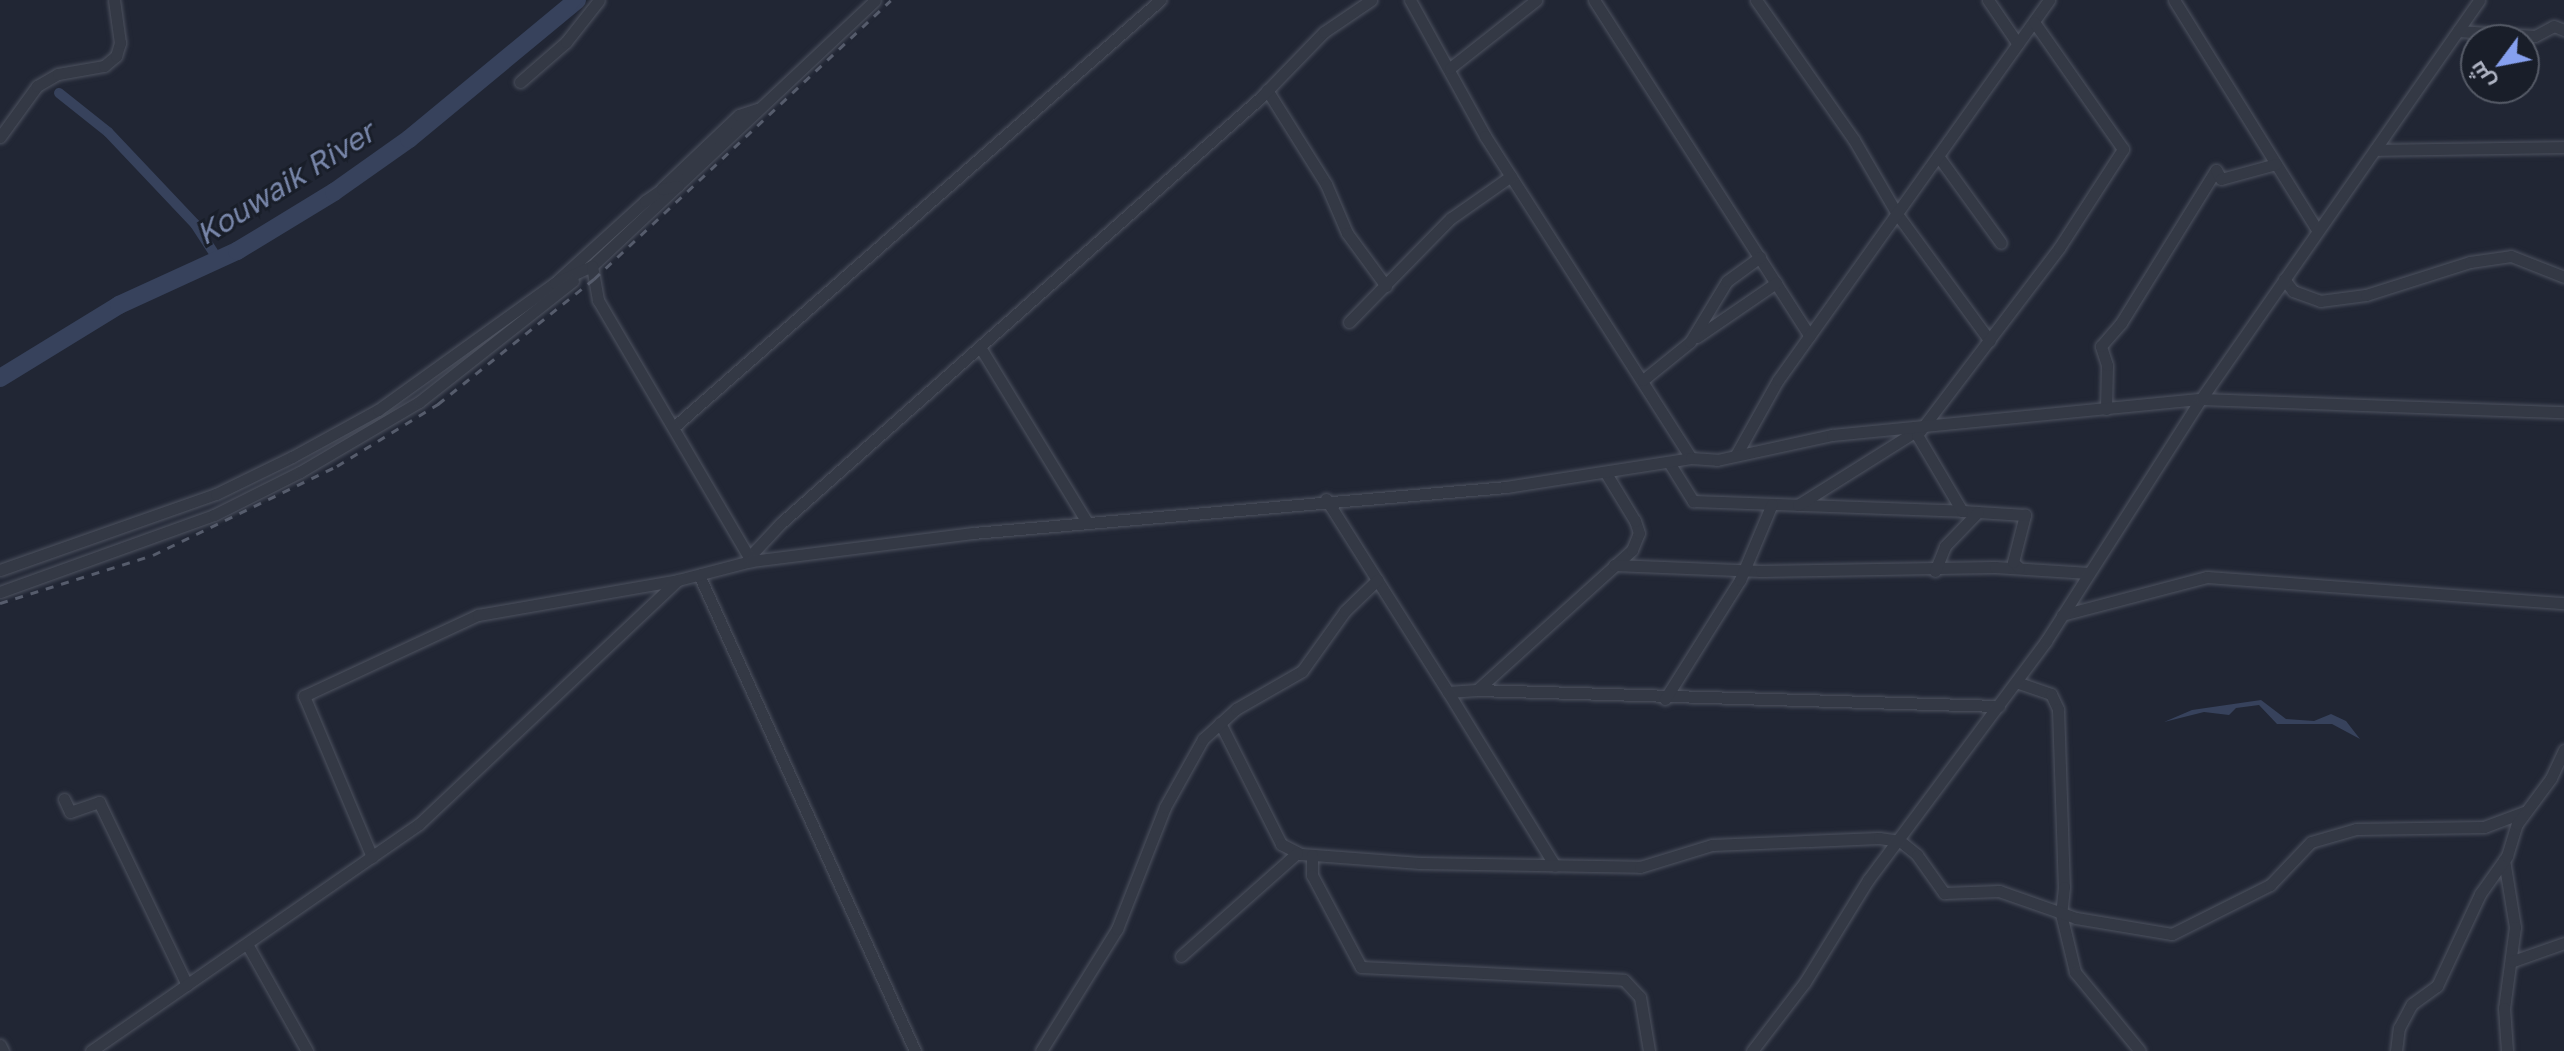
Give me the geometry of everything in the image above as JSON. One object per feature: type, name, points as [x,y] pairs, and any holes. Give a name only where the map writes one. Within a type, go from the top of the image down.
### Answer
[{"type":"street","points":[[0,137],[37,86],[58,74],[104,66],[116,56],[120,43],[114,0]]},
{"type":"street","points":[[520,82],[566,42],[599,0]]},
{"type":"street","points":[[675,426],[1160,0]]},
{"type":"street","points":[[752,558],[980,347],[1267,90],[1324,32],[1371,0]]},
{"type":"street","points":[[1410,0],[1511,176],[1691,458]]},
{"type":"street","points":[[1450,68],[1536,0]]},
{"type":"street","points":[[1594,0],[1810,336]]},
{"type":"street","points":[[1756,0],[1854,140],[1897,214],[1990,341]]},
{"type":"street","points":[[1988,0],[2018,44]]},
{"type":"street","points":[[1736,455],[1810,336],[2049,0]]},
{"type":"street","points":[[2174,0],[2318,231]]},
{"type":"street","points":[[1752,1051],[1805,982],[1868,880],[2016,682],[2201,399],[2479,0]]},
{"type":"street","points":[[0,592],[214,515],[300,472],[419,402],[592,266],[871,2]]},
{"type":"street","points":[[1798,505],[1936,415],[2123,149],[2034,22]]},
{"type":"street","points":[[2458,31],[2535,36],[2554,26],[2564,30]]},
{"type":"street","points":[[1267,90],[1326,184],[1347,233],[1386,286]]},
{"type":"street","points":[[0,570],[201,500],[292,457],[436,373],[555,283],[662,189],[739,115],[760,109]]},
{"type":"street","points":[[2375,150],[2564,147]]},
{"type":"street","points":[[1938,156],[2001,243]]},
{"type":"street","points":[[2106,409],[2107,365],[2101,346],[2121,323],[2216,170],[2221,179],[2276,164]]},
{"type":"street","points":[[1349,322],[1451,218],[1511,176]]},
{"type":"street","points":[[662,189],[678,186]]},
{"type":"street","points":[[2284,279],[2293,291],[2320,301],[2366,295],[2470,262],[2511,256],[2564,277]]},
{"type":"street","points":[[1690,342],[1727,281],[1760,257]]},
{"type":"street","points":[[592,266],[598,300],[752,558]]},
{"type":"street","points":[[555,283],[579,275]]},
{"type":"street","points":[[1643,380],[1690,342],[1776,283]]},
{"type":"street","points":[[980,347],[1087,522]]},
{"type":"street","points":[[372,857],[304,696],[478,615],[678,580],[752,558],[1087,522],[1326,499],[1422,495],[1607,475],[1691,458],[1700,461],[1736,455],[1832,435],[2201,399],[2564,412]]},
{"type":"street","points":[[1918,429],[1917,435],[1962,511]]},
{"type":"street","points":[[1670,464],[1693,501],[2025,515],[2013,562],[2019,568]]},
{"type":"street","points":[[1477,690],[1632,550],[1639,533],[1607,475]]},
{"type":"street","points":[[1326,499],[1555,866]]},
{"type":"street","points":[[1665,699],[1744,570],[1772,504]]},
{"type":"street","points":[[1935,571],[1945,546],[1978,512]]},
{"type":"street","points":[[1614,565],[1744,570],[2019,568],[2089,573]]},
{"type":"street","points":[[699,575],[915,1051]]},
{"type":"street","points":[[2062,615],[2207,577],[2564,603]]},
{"type":"street","points":[[91,1051],[440,807],[678,580]]},
{"type":"street","points":[[1041,1051],[1117,929],[1165,807],[1203,739],[1236,709],[1302,671],[1345,611],[1377,580]]},
{"type":"street","points":[[640,585],[654,592],[653,605]]},
{"type":"street","points":[[2016,682],[2051,694],[2058,709],[2061,914],[2075,972],[2140,1051]]},
{"type":"street","points":[[1448,692],[1477,690],[1665,699],[1722,695],[1999,706]]},
{"type":"street","points":[[1220,723],[1274,834],[1286,849],[1297,853],[1555,866],[1640,867],[1740,842],[1854,838],[1900,841],[1917,855],[1944,893],[1999,891],[2061,914],[2172,934],[2270,885],[2311,842],[2356,829],[2484,827],[2524,812]]},
{"type":"street","points":[[2396,1051],[2399,1028],[2412,1004],[2437,986],[2480,894],[2504,860],[2524,812],[2551,778],[2564,750]]},
{"type":"street","points":[[64,799],[70,812],[99,802],[187,985]]},
{"type":"street","points":[[1181,956],[1297,853]]},
{"type":"street","points":[[1312,855],[1312,875],[1361,967],[1624,980],[1640,997],[1649,1051]]},
{"type":"street","points":[[2504,860],[2515,927],[2513,961],[2504,1008],[2507,1051]]},
{"type":"street","points":[[2513,961],[2564,943]]},
{"type":"street","points":[[247,944],[307,1051]]},
{"type":"street","points":[[0,1045],[3,1051]]},
{"type":"water","points":[[2261,700],[2286,719],[2314,721],[2331,714],[2346,721],[2360,739],[2332,724],[2277,724],[2259,705],[2236,708],[2229,715],[2204,712],[2164,722],[2192,710]]},
{"type":"waterway","name":"Kouwaik River","points":[[0,378],[119,305],[237,251],[334,192],[409,139],[577,0]]},
{"type":"waterway","points":[[59,93],[108,132],[195,224],[219,261]]},
{"type":"railway","points":[[0,603],[153,555],[337,466],[438,404],[594,279],[891,0]]}]
